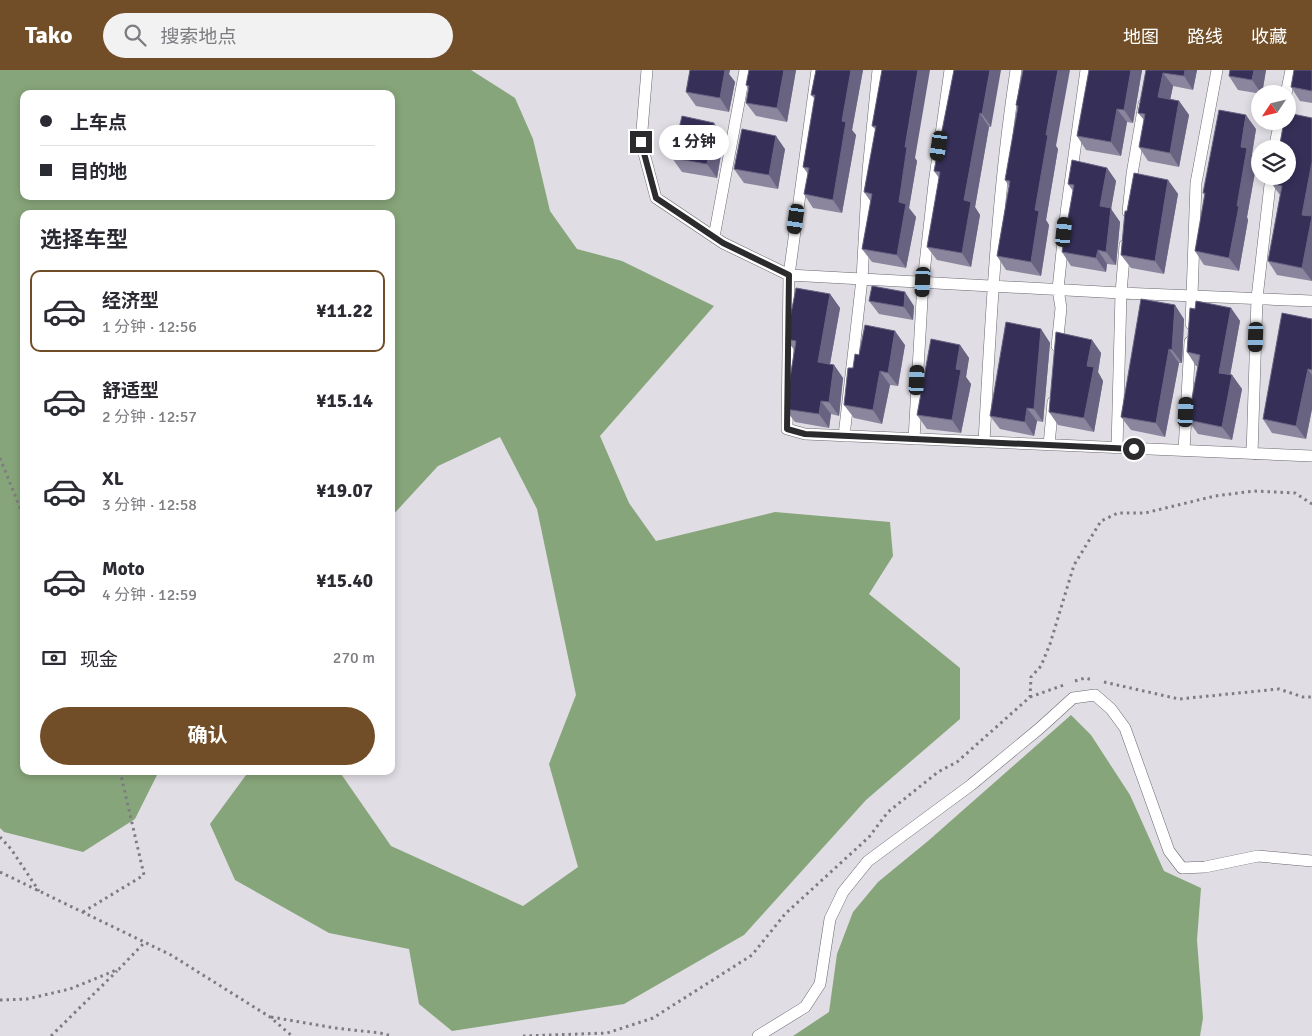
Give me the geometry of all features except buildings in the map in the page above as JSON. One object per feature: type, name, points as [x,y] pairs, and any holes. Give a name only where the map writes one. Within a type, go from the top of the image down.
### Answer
[{"type":"lane","points":[[647,70],[641,142],[656,198],[723,243],[789,275],[1312,301]]},
{"type":"lane","points":[[714,237],[745,70]]},
{"type":"lane","points":[[817,70],[789,275],[787,429],[805,434],[1312,456]]},
{"type":"lane","points":[[844,436],[862,278],[868,171],[878,70]]},
{"type":"lane","points":[[914,439],[923,282],[950,70]]},
{"type":"lane","points":[[984,442],[992,285],[1006,138],[1016,70]]},
{"type":"lane","points":[[1056,357],[1061,308],[1058,289],[1066,213],[1086,70]]},
{"type":"lane","points":[[1184,451],[1196,183],[1217,70]]},
{"type":"lane","points":[[1288,85],[1291,70]]},
{"type":"lane","points":[[1117,448],[1121,293],[1132,174],[1146,89]]},
{"type":"lane","points":[[1252,454],[1257,298],[1270,185]]},
{"type":"lane","points":[[1049,445],[1054,386]]},
{"type":"lane","points":[[758,1036],[805,1007],[820,984],[830,919],[843,892],[868,861],[971,784],[1040,728],[1073,698],[1095,694],[1111,709],[1124,728],[1169,851],[1182,868],[1205,867],[1258,856],[1312,861]]},
{"type":"path","points":[[0,458],[20,508]]},
{"type":"path","points":[[1030,697],[1031,677],[1040,666],[1050,644],[1074,566],[1101,521],[1118,513],[1146,513],[1214,496],[1254,491],[1295,493],[1312,504]]},
{"type":"path","points":[[523,1036],[607,1033],[653,1018],[752,955],[784,914],[868,836],[888,812],[938,772],[957,762],[1030,697],[1085,678],[1179,699],[1279,689],[1303,697],[1312,697]]},
{"type":"path","points":[[82,912],[144,875],[121,775]]},
{"type":"path","points":[[0,837],[11,849],[41,892]]},
{"type":"path","points":[[0,872],[171,955],[270,1017],[292,1036]]},
{"type":"path","points":[[51,1036],[145,942]]},
{"type":"path","points":[[0,1000],[27,999],[70,989],[119,969]]},
{"type":"path","points":[[270,1017],[392,1036]]},
{"type":"green space","points":[[0,70],[471,70],[515,98],[533,139],[550,211],[577,249],[622,261],[714,306],[600,436],[629,503],[656,541],[775,512],[890,522],[893,556],[869,594],[960,668],[960,719],[866,800],[744,935],[624,1004],[452,1031],[419,1004],[409,949],[329,933],[235,880],[210,824],[246,775],[342,775],[391,846],[523,906],[578,867],[549,764],[576,695],[537,509],[500,437],[438,466],[395,513],[395,210],[20,210],[20,775],[157,775],[135,819],[83,852],[4,832],[0,828]]},
{"type":"green space","points":[[1071,715],[1091,735],[1130,795],[1164,871],[1201,888],[1197,940],[1203,1018],[1200,1036],[793,1036],[829,1012],[837,954],[853,912],[878,882],[928,841]]},
{"type":"route","points":[[641,142],[656,198],[723,243],[789,275],[787,429],[805,434],[1134,449]]}]
